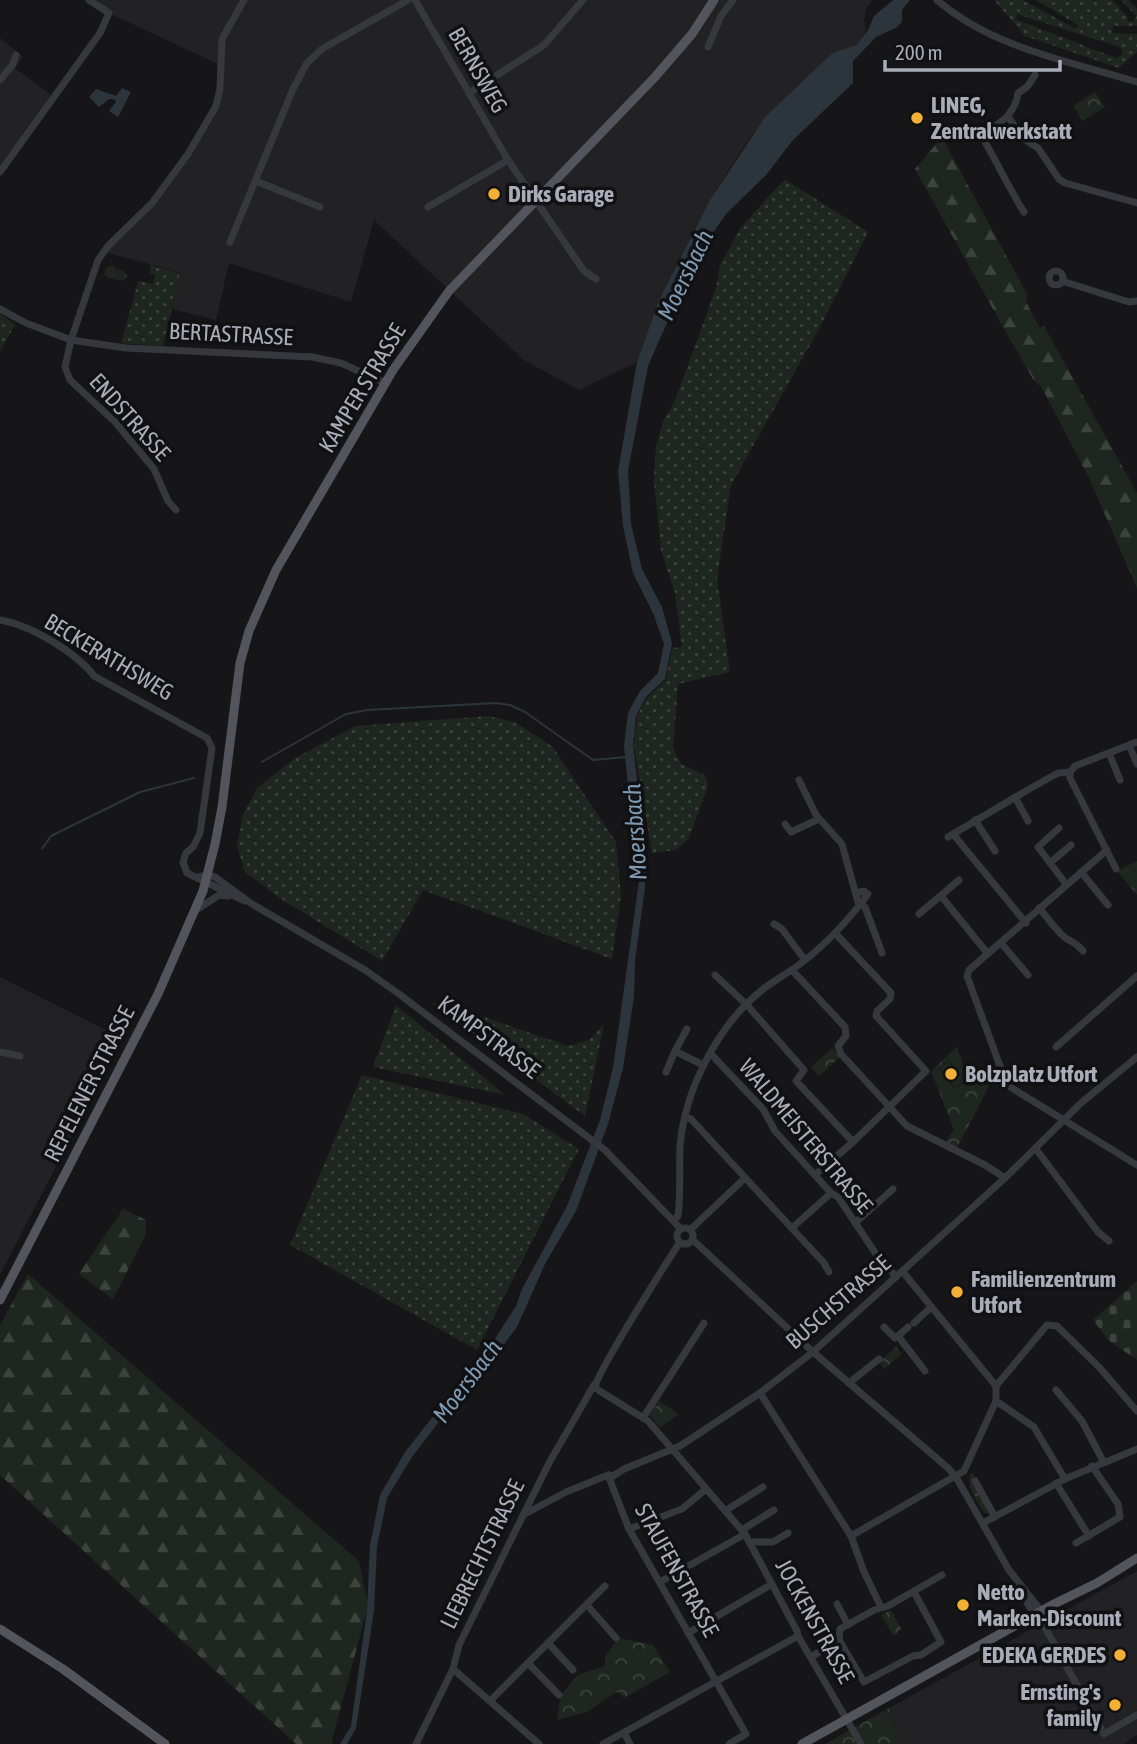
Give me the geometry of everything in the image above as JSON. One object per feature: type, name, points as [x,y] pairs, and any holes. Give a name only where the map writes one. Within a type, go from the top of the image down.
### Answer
[{"type":"main road","name":"KAMPER STRASSE","points":[[204,879],[222,807],[240,663],[249,631],[276,570],[385,383],[449,291],[662,69],[692,34],[714,0]]},
{"type":"main road","name":"REPELENER STRASSE","points":[[0,1300],[158,994],[195,911],[204,879]]},
{"type":"main road","points":[[802,1744],[1037,1613],[1097,1583],[1137,1558]]},
{"type":"main road","points":[[0,1629],[63,1669],[165,1744]]},
{"type":"street","points":[[0,173],[100,33],[109,13],[89,0]]},
{"type":"street","name":"ENDSTRASSE","points":[[176,510],[168,501],[154,469],[115,422],[71,380],[65,367],[71,340],[98,260],[108,246],[152,202],[188,154],[216,106],[220,89],[222,38],[244,0]]},
{"type":"street","points":[[230,242],[293,89],[307,63],[322,49],[408,0]]},
{"type":"street","name":"BERNSWEG","points":[[415,0],[508,160],[584,271],[596,279]]},
{"type":"street","points":[[469,93],[544,45],[583,0]]},
{"type":"street","points":[[708,47],[721,16],[733,0]]},
{"type":"street","points":[[937,0],[970,24],[1004,41],[1137,82]]},
{"type":"street","points":[[0,80],[13,64],[16,55]]},
{"type":"street","points":[[1024,212],[981,135],[1008,117],[1017,104],[1018,93],[1027,87],[1035,75]]},
{"type":"street","points":[[1008,117],[1024,139],[1038,148],[1059,180],[1137,203]]},
{"type":"street","points":[[428,206],[508,160]]},
{"type":"street","points":[[256,181],[320,207]]},
{"type":"street","points":[[1062,281],[1129,302],[1137,301]]},
{"type":"street","points":[[0,309],[26,323],[71,340]]},
{"type":"street","name":"BERTASTRASSE","points":[[71,340],[126,348],[312,357],[341,363],[385,383]]},
{"type":"street","name":"BECKERATHSWEG","points":[[0,620],[10,622],[63,649],[84,663],[94,676],[207,738],[212,748],[200,833],[183,857],[187,873],[204,879]]},
{"type":"street","points":[[1026,923],[951,836],[1048,778],[1070,772],[1075,766],[1137,742]]},
{"type":"street","points":[[1129,745],[1137,764]]},
{"type":"street","points":[[1109,753],[1120,780]]},
{"type":"street","points":[[1070,772],[1070,778],[1116,869]]},
{"type":"street","points":[[799,780],[819,818],[842,844],[860,904],[865,907],[883,953]]},
{"type":"street","points":[[1015,797],[1028,821]]},
{"type":"street","points":[[785,824],[791,832],[819,818]]},
{"type":"street","points":[[975,821],[995,850]]},
{"type":"street","points":[[1059,828],[1038,846],[1066,884]]},
{"type":"street","points":[[1049,863],[1071,845]]},
{"type":"street","points":[[1107,850],[969,970],[967,976],[1010,1087],[1137,1166]]},
{"type":"street","points":[[1081,872],[1108,905]]},
{"type":"street","name":"KAMPSTRASSE","points":[[204,879],[215,877],[252,904],[365,970],[605,1150],[681,1229]]},
{"type":"street","name":"KAMPSTRASSE","points":[[204,879],[252,904]]},
{"type":"street","points":[[919,914],[959,880]]},
{"type":"street","points":[[674,1220],[678,1216],[681,1144],[686,1117],[691,1093],[703,1065],[726,1029],[760,991],[805,960],[835,933],[868,894],[864,891],[856,892]]},
{"type":"street","points":[[195,911],[219,895],[237,898]]},
{"type":"street","points":[[941,895],[988,954]]},
{"type":"street","points":[[1038,908],[1067,940],[1075,941],[1083,951]]},
{"type":"street","points":[[774,924],[782,929],[805,960]]},
{"type":"street","points":[[815,1175],[853,1142],[926,1070],[876,1016],[877,1011],[890,999],[891,993],[835,933]]},
{"type":"street","points":[[1001,943],[1028,975]]},
{"type":"street","points":[[792,970],[845,1027],[846,1036],[838,1046],[841,1054],[907,1126],[1006,1178]]},
{"type":"street","points":[[715,975],[747,1005],[804,1070],[796,1081],[853,1142]]},
{"type":"street","points":[[1056,1047],[1137,976]]},
{"type":"street","points":[[666,1072],[687,1029]]},
{"type":"street","points":[[675,1051],[703,1065]]},
{"type":"street","points":[[0,1052],[20,1055]]},
{"type":"street","name":"WALDMEISTERSTRASSE","points":[[710,1053],[763,1109],[775,1131],[831,1193],[838,1197],[876,1254],[931,1307],[996,1386]]},
{"type":"street","name":"BUSCHSTRASSE","points":[[523,1515],[566,1492],[608,1475],[613,1476],[674,1449],[760,1393],[813,1352],[1006,1178],[1097,1088],[1137,1057]]},
{"type":"street","points":[[686,1117],[691,1119],[792,1228],[829,1272]]},
{"type":"street","points":[[1036,1149],[1098,1232],[1109,1241]]},
{"type":"street","points":[[691,1229],[693,1240],[688,1244],[680,1242],[677,1234],[681,1229],[691,1229],[745,1178]]},
{"type":"street","points":[[855,1223],[893,1189]]},
{"type":"street","points":[[792,1228],[831,1193]]},
{"type":"street","points":[[693,1240],[813,1352],[956,1477],[1037,1613],[1104,1734],[1137,1716]]},
{"type":"street","name":"LIEBRECHTSTRASSE","points":[[416,1744],[453,1669],[459,1644],[549,1462],[680,1242]]},
{"type":"street","points":[[884,1327],[895,1338],[931,1307]]},
{"type":"street","points":[[643,1418],[704,1323]]},
{"type":"street","points":[[850,1536],[964,1471],[996,1401],[996,1386],[1043,1328],[1057,1326],[1099,1367],[1137,1411]]},
{"type":"street","points":[[898,1336],[925,1371]]},
{"type":"street","points":[[849,1383],[878,1359]]},
{"type":"street","name":"JOCKENSTRASSE","points":[[595,1387],[643,1418],[674,1449],[743,1532],[798,1636],[861,1744]]},
{"type":"street","points":[[1056,1390],[1082,1421],[1103,1461]]},
{"type":"street","points":[[760,1393],[850,1536],[881,1607]]},
{"type":"street","points":[[996,1401],[1034,1427],[1065,1479]]},
{"type":"street","points":[[983,1523],[1103,1461],[1135,1449],[1137,1458]]},
{"type":"street","points":[[1076,1543],[1118,1519],[1120,1515],[1118,1504],[1092,1466]]},
{"type":"street","name":"STAUFENSTRASSE","points":[[608,1475],[629,1529],[746,1734],[729,1744]]},
{"type":"street","points":[[975,1481],[995,1517]]},
{"type":"street","points":[[1056,1483],[1089,1536]]},
{"type":"street","points":[[726,1511],[763,1487]]},
{"type":"street","points":[[629,1529],[682,1509],[706,1489]]},
{"type":"street","points":[[660,1582],[774,1510]]},
{"type":"street","name":"JOCKENSTRASSE","points":[[749,1542],[773,1542],[788,1533]]},
{"type":"street","points":[[914,1592],[941,1642],[864,1682],[839,1640],[840,1629],[881,1607],[888,1606],[942,1575]]},
{"type":"street","points":[[688,1633],[772,1584]]},
{"type":"street","points":[[491,1700],[605,1586]]},
{"type":"street","points":[[836,1604],[848,1625]]},
{"type":"street","points":[[587,1605],[616,1638]]},
{"type":"street","points":[[603,1744],[798,1636]]},
{"type":"street","points":[[811,1657],[839,1640]]},
{"type":"street","points":[[548,1643],[573,1670]]},
{"type":"street","points":[[528,1663],[559,1695]]},
{"type":"street","points":[[453,1669],[540,1744]]},
{"type":"street","points":[[624,1733],[630,1744]]},
{"type":"shaded area","points":[[92,0],[872,0],[866,9],[866,31],[856,45],[829,56],[765,117],[737,157],[710,200],[659,300],[637,362],[579,390],[524,360],[374,220],[351,302],[229,263],[216,320],[172,309],[180,272],[104,252],[152,203],[216,106],[220,65],[109,13]]},
{"type":"shaded area","points":[[0,38],[23,57],[15,68],[51,95],[0,172]]},
{"type":"shaded area","points":[[0,977],[122,1038],[0,1275]]},
{"type":"shaded area","points":[[1137,1571],[1137,1735],[1124,1744],[902,1744],[895,1731],[889,1708]]},
{"type":"green space","points":[[994,0],[1023,0],[1076,29],[1078,25],[1036,0],[1112,0],[1127,16],[1128,21],[1132,22],[1136,16],[1121,0],[1129,0],[1137,9],[1137,26],[1113,26],[1112,33],[1137,34],[1137,52],[1119,68],[1025,36]],"holes":[[[1017,14],[1119,47],[1122,55],[1116,58],[1015,19]]]},
{"type":"green space","points":[[1095,92],[1105,107],[1083,121],[1073,106]]},
{"type":"green space","points":[[942,137],[1028,296],[1026,302],[1040,328],[1044,326],[1137,493],[1137,588],[1089,478],[1042,388],[1033,379],[915,169]]},
{"type":"green space","points":[[786,180],[868,232],[819,329],[731,485],[717,579],[730,672],[678,684],[673,748],[681,764],[705,775],[708,786],[689,838],[676,850],[652,853],[634,747],[637,716],[647,698],[666,680],[672,648],[682,647],[675,593],[661,550],[654,481],[656,445],[701,330],[716,287],[720,265],[741,227]]},
{"type":"green space","points":[[112,265],[125,272],[127,276],[123,281],[108,278],[104,274],[106,268]]},
{"type":"green space","points":[[150,265],[180,273],[163,346],[121,343],[138,281],[153,284],[155,275],[150,273]]},
{"type":"green space","points":[[0,313],[15,325],[0,351]]},
{"type":"green space","points":[[488,716],[515,722],[553,747],[616,842],[621,895],[612,959],[423,890],[382,961],[281,899],[245,872],[237,846],[243,815],[257,788],[294,759],[355,726]]},
{"type":"green space","points":[[1137,861],[1137,895],[1117,871]]},
{"type":"green space","points":[[432,1003],[452,1006],[568,1046],[589,1040],[604,1024],[585,1116]]},
{"type":"green space","points":[[396,1005],[505,1095],[373,1067]]},
{"type":"green space","points":[[957,1047],[965,1070],[974,1081],[996,1063],[998,1069],[957,1148],[945,1142],[954,1130],[931,1071]],"holes":[[[948,1060],[965,1081],[955,1089],[938,1068]]]},
{"type":"green space","points":[[832,1048],[840,1057],[819,1076],[811,1067]]},
{"type":"green space","name":"Bolzplatz Utfort","points":[[948,1061],[964,1081],[955,1088],[939,1068]]},
{"type":"green space","points":[[362,1075],[523,1114],[579,1149],[477,1350],[290,1245]]},
{"type":"green space","points":[[123,1209],[146,1220],[146,1234],[113,1299],[79,1274]]},
{"type":"green space","points":[[28,1274],[359,1561],[368,1606],[331,1744],[296,1744],[0,1475],[0,1325]]},
{"type":"green space","points":[[1137,1281],[1137,1360],[1108,1340],[1093,1320]]},
{"type":"green space","points":[[896,1347],[902,1354],[884,1369],[879,1362]]},
{"type":"green space","points":[[659,1401],[679,1414],[660,1428],[650,1415]]},
{"type":"green space","points":[[973,1473],[975,1478],[972,1481],[991,1513],[984,1513],[973,1495],[969,1480]]},
{"type":"green space","points":[[891,1610],[902,1630],[893,1635],[881,1615]]},
{"type":"green space","points":[[618,1638],[653,1645],[670,1672],[624,1698],[618,1692],[587,1712],[557,1720],[560,1697],[578,1675],[605,1666],[605,1657]]},
{"type":"green space","points":[[889,1708],[895,1731],[902,1744],[825,1744]]},
{"type":"water","name":"Moersbach","points":[[893,0],[910,0],[902,10],[902,22],[896,28],[876,37],[853,61],[853,83],[793,140],[767,174],[726,214],[694,261],[648,366],[628,471],[631,524],[642,569],[662,607],[672,643],[665,679],[646,697],[636,716],[633,746],[646,853],[645,888],[635,960],[634,997],[623,1068],[608,1124],[576,1211],[545,1264],[517,1327],[412,1457],[387,1498],[377,1547],[374,1611],[356,1728],[347,1744],[340,1744],[351,1726],[367,1610],[370,1545],[380,1495],[405,1452],[475,1370],[516,1306],[522,1289],[567,1206],[600,1120],[613,1068],[639,881],[637,832],[624,746],[628,713],[640,691],[658,673],[664,644],[653,613],[633,573],[623,526],[618,471],[637,362],[659,300],[710,200],[765,117],[829,56],[856,45],[868,30],[874,16]]},
{"type":"water","points":[[122,88],[131,92],[118,117],[109,111],[116,102],[114,99],[109,99],[99,107],[89,97],[96,89],[116,96]]},
{"type":"waterway","points":[[262,762],[346,714],[367,710],[496,703],[510,705],[525,712],[593,760],[626,757]]},
{"type":"waterway","points":[[42,849],[51,836],[140,792],[194,778]]},
{"type":"place","name":"LINEG, Zentralwerkstatt","points":[[917,118]]},
{"type":"place","name":"Dirks Garage","points":[[494,194]]},
{"type":"place","name":"Bolzplatz Utfort","points":[[951,1074]]},
{"type":"place","name":"Familienzentrum Utfort","points":[[957,1292]]},
{"type":"place","name":"Netto Marken-Discount","points":[[963,1605]]},
{"type":"place","name":"EDEKA GERDES","points":[[1120,1655]]},
{"type":"place","name":"Ernsting's family","points":[[1115,1705]]}]
